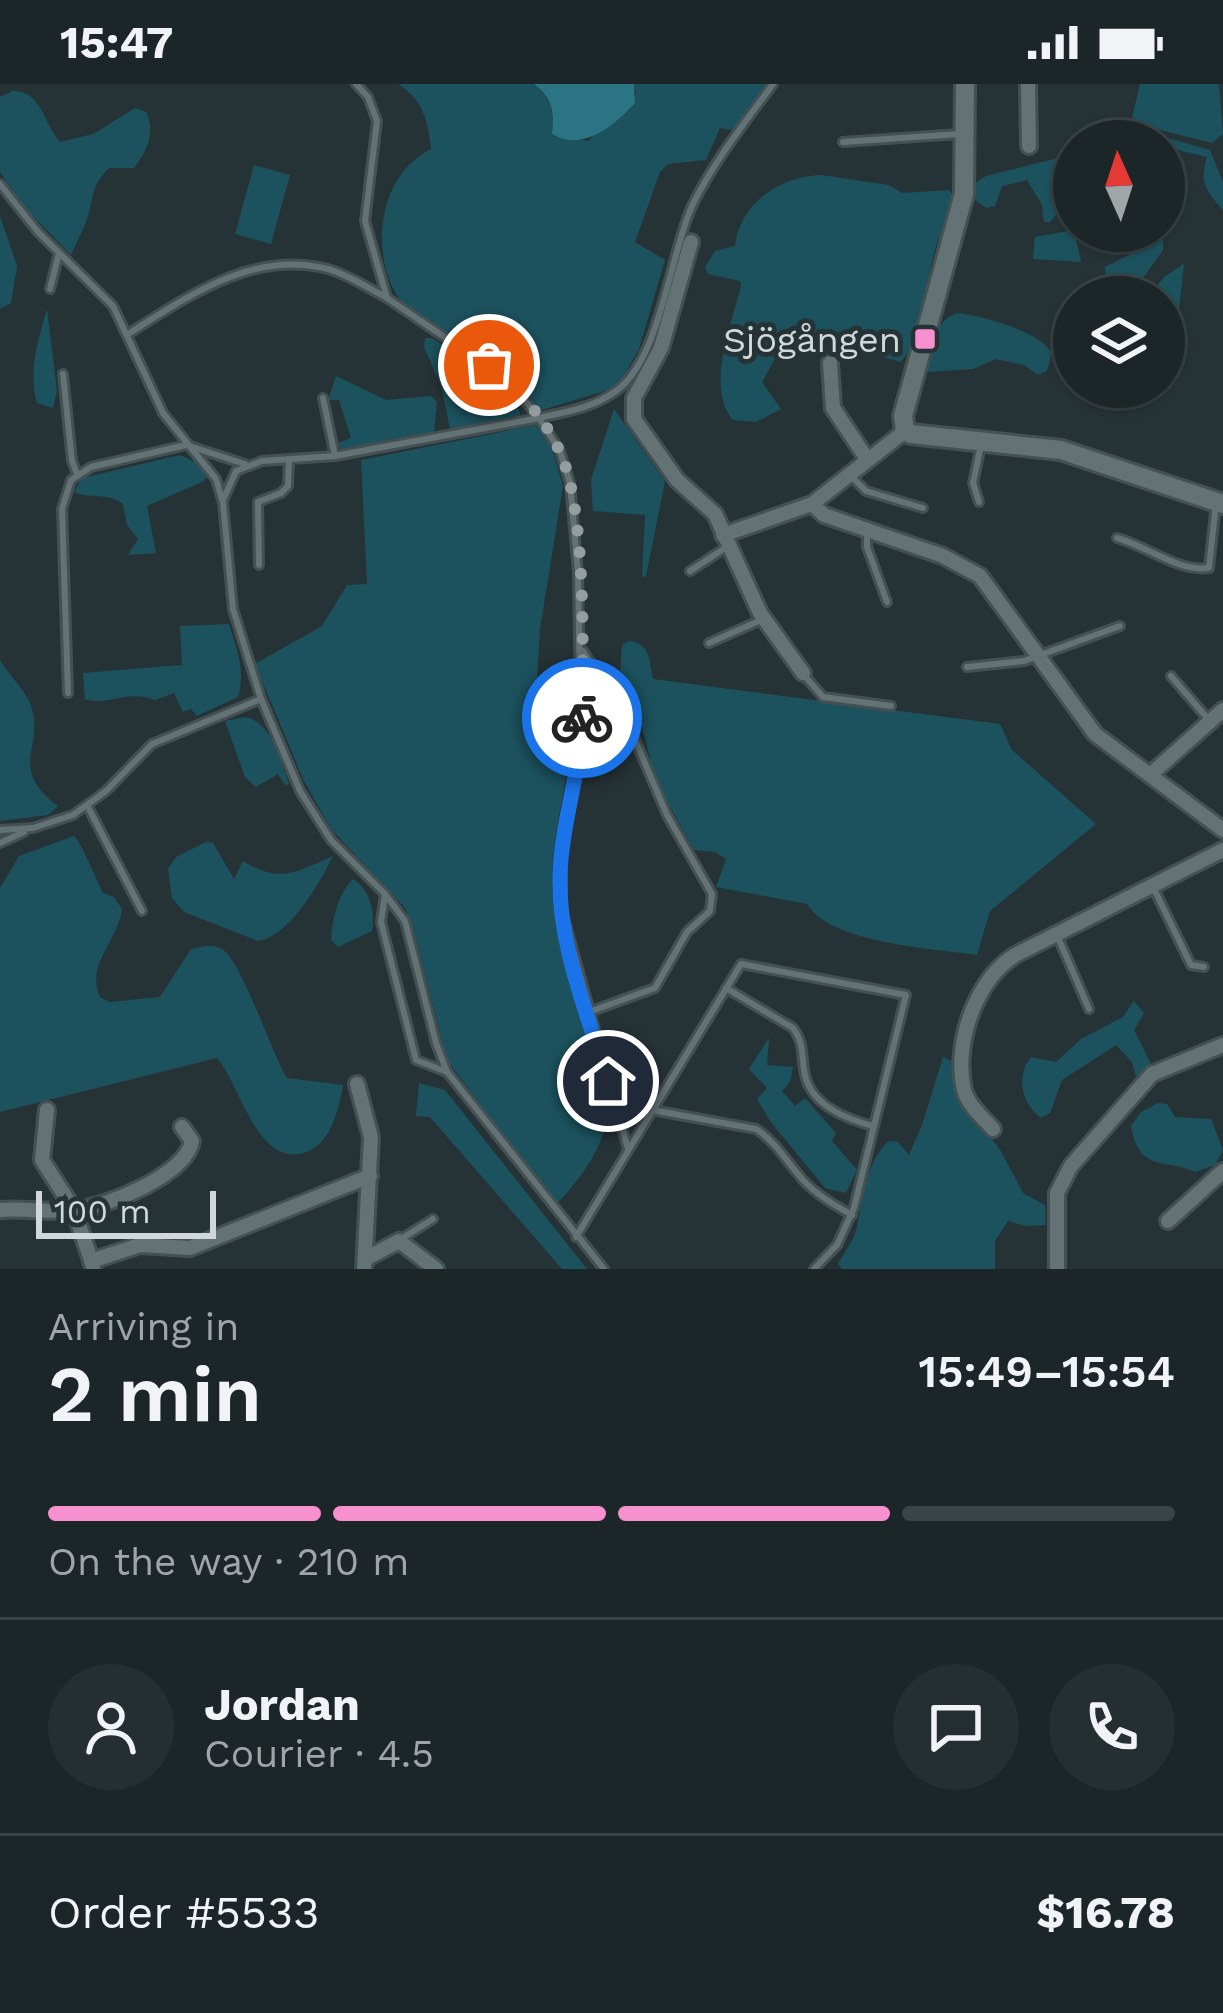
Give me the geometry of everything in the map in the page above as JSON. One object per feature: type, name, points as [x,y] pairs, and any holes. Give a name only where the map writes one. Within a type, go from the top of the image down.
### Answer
[{"type":"street","points":[[905,430],[903,416],[961,212],[965,84]]},
{"type":"street","points":[[1028,84],[1029,146]]},
{"type":"street","points":[[691,242],[661,348],[634,398],[633,414],[655,454],[715,514],[764,619],[803,673]]},
{"type":"street","points":[[830,363],[833,408],[866,459]]},
{"type":"street","points":[[726,541],[812,504],[905,430],[1061,451],[1220,503]]},
{"type":"street","points":[[812,504],[824,515],[943,556],[980,576],[1095,734],[1223,830]]},
{"type":"street","points":[[1151,774],[1223,710]]},
{"type":"street","points":[[993,1129],[971,1104],[964,1085],[964,1049],[978,995],[999,964],[1223,850]]},
{"type":"street","points":[[1057,1269],[1057,1193],[1071,1166],[1144,1081],[1223,1045]]},
{"type":"street","points":[[357,1084],[371,1137],[364,1264]]},
{"type":"street","points":[[47,1110],[42,1160],[74,1210],[92,1265],[140,1246],[190,1249],[370,1176]]},
{"type":"street","points":[[0,1210],[74,1210],[128,1193],[179,1163],[192,1146],[182,1127]]},
{"type":"street","points":[[1168,1221],[1223,1171]]},
{"type":"street","points":[[364,1264],[399,1241],[436,1269]]},
{"type":"lane","points":[[356,84],[368,97],[376,121],[365,221],[387,298]]},
{"type":"lane","points":[[68,693],[62,509],[77,474],[186,445],[247,465],[335,456],[595,403],[630,378],[646,349],[692,206],[735,132],[773,84]]},
{"type":"lane","points":[[843,142],[966,134]]},
{"type":"lane","points":[[0,184],[19,212],[105,296],[128,334],[158,404],[216,479],[223,503],[233,609],[261,700],[300,790],[331,840],[398,909],[410,934],[447,1072],[604,1269]]},
{"type":"lane","points":[[50,289],[58,253]]},
{"type":"lane","points":[[128,334],[202,287],[244,272],[324,268],[387,298],[509,381],[560,451],[570,483],[581,648],[581,754],[560,877],[569,946],[628,1149]]},
{"type":"lane","points":[[63,374],[77,474]]},
{"type":"lane","points":[[323,398],[335,456]]},
{"type":"lane","points":[[979,502],[973,483],[982,442]]},
{"type":"lane","points":[[259,565],[257,502],[281,494],[288,486],[289,459]]},
{"type":"lane","points":[[223,503],[230,479],[247,465]]},
{"type":"lane","points":[[848,473],[866,491],[922,508]]},
{"type":"lane","points":[[1117,538],[1186,567],[1209,568],[1220,503]]},
{"type":"lane","points":[[867,532],[867,548],[887,602]]},
{"type":"lane","points":[[690,571],[726,541]]},
{"type":"lane","points":[[709,643],[764,619]]},
{"type":"lane","points":[[968,667],[1024,661],[1120,626]]},
{"type":"lane","points":[[581,648],[621,706],[712,901],[710,911],[687,932],[655,988],[588,1012]]},
{"type":"lane","points":[[803,673],[826,698],[890,706]]},
{"type":"lane","points":[[1171,676],[1210,722]]},
{"type":"lane","points":[[0,844],[88,807],[152,743],[261,700]]},
{"type":"lane","points":[[88,807],[142,911]]},
{"type":"lane","points":[[0,830],[33,828]]},
{"type":"lane","points":[[1152,886],[1190,965],[1204,967]]},
{"type":"lane","points":[[385,894],[381,922],[416,1060],[447,1072]]},
{"type":"lane","points":[[1056,934],[1089,1009]]},
{"type":"lane","points":[[576,1237],[741,964],[906,995],[852,1215],[837,1245],[814,1269]]},
{"type":"lane","points":[[726,988],[794,1028],[813,1093],[836,1113],[875,1126]]},
{"type":"lane","points":[[652,1110],[756,1129],[770,1138],[805,1181],[852,1215]]},
{"type":"lane","points":[[399,1241],[434,1219]]},
{"type":"shaded area","points":[[398,84],[534,84],[550,106],[552,134],[588,141],[636,94],[634,84],[767,84],[733,130],[720,128],[706,160],[668,164],[660,172],[635,242],[665,260],[639,349],[623,377],[608,390],[542,410],[504,371],[402,303],[385,264],[384,219],[399,178],[431,149],[423,112]]},
{"type":"shaded area","points":[[534,84],[634,84],[635,103],[596,134],[563,139],[552,134],[551,106]]},
{"type":"shaded area","points":[[1140,84],[1219,84],[1223,134],[1212,143],[1185,136],[1185,120],[1132,117]]},
{"type":"shaded area","points":[[13,91],[36,102],[60,142],[93,134],[135,108],[146,112],[149,119],[149,141],[143,155],[134,168],[109,168],[99,181],[71,255],[25,208],[0,172],[0,97]]},
{"type":"shaded area","points":[[1185,143],[1210,150],[1223,182],[1223,210],[1206,186],[1207,157],[1185,152]]},
{"type":"shaded area","points":[[1053,159],[1053,218],[1044,222],[1042,205],[1027,180],[1002,186],[995,206],[986,208],[974,199],[974,184],[986,176]]},
{"type":"shaded area","points":[[254,165],[290,175],[271,244],[235,234]]},
{"type":"shaded area","points":[[821,175],[888,185],[903,193],[949,190],[954,197],[933,256],[917,334],[901,362],[812,337],[783,344],[762,382],[781,409],[756,422],[733,420],[725,407],[721,373],[741,286],[740,281],[708,274],[705,267],[715,251],[735,246],[745,217],[764,195],[791,181]]},
{"type":"shaded area","points":[[0,216],[17,266],[11,303],[0,309]]},
{"type":"shaded area","points":[[1053,234],[1053,252],[1079,252],[1081,262],[1033,259],[1035,237]]},
{"type":"shaded area","points":[[1135,252],[1162,252],[1144,276],[1106,276],[1105,267]]},
{"type":"shaded area","points":[[1184,264],[1183,276],[1166,276]]},
{"type":"shaded area","points":[[47,309],[57,391],[53,408],[37,403],[34,379]]},
{"type":"shaded area","points":[[957,313],[995,321],[1035,338],[1052,353],[1047,371],[1038,375],[1024,365],[996,359],[973,369],[925,372],[938,330]]},
{"type":"shaded area","points":[[425,338],[432,338],[497,383],[517,404],[520,415],[450,430]]},
{"type":"shaded area","points":[[336,376],[386,400],[431,396],[437,402],[434,432],[341,449],[338,443],[351,438],[339,400],[328,400]]},
{"type":"shaded area","points":[[614,409],[665,481],[646,576],[642,577],[645,515],[593,511],[591,480]]},
{"type":"shaded area","points":[[536,425],[553,451],[563,486],[540,629],[535,713],[573,718],[553,862],[553,905],[608,1109],[597,1149],[556,1205],[447,1060],[405,908],[332,830],[304,781],[255,664],[322,626],[347,585],[367,584],[361,460]]},
{"type":"shaded area","points":[[180,455],[197,463],[207,475],[204,481],[147,506],[156,553],[128,555],[138,539],[127,525],[123,504],[74,492],[82,478]]},
{"type":"shaded area","points":[[229,624],[241,669],[238,697],[197,716],[191,709],[183,712],[174,693],[155,700],[135,696],[85,699],[83,673],[182,665],[180,626]]},
{"type":"shaded area","points":[[629,641],[645,650],[653,679],[1000,724],[1012,750],[1096,824],[990,911],[977,955],[860,936],[838,928],[807,904],[716,887],[726,859],[715,852],[694,850],[655,779],[639,714],[620,675],[622,645]]},
{"type":"shaded area","points":[[0,660],[32,709],[34,781],[58,806],[48,815],[0,821]]},
{"type":"shaded area","points":[[246,717],[269,735],[289,783],[286,786],[278,774],[256,787],[245,777],[225,721]]},
{"type":"shaded area","points":[[74,836],[103,893],[114,897],[122,909],[99,964],[96,985],[100,997],[110,1002],[160,997],[191,949],[220,948],[237,968],[287,1078],[343,1085],[333,1122],[317,1146],[291,1154],[276,1149],[252,1122],[217,1058],[0,1112],[0,888],[19,856]]},
{"type":"shaded area","points":[[213,843],[234,879],[243,861],[278,874],[333,856],[292,919],[258,941],[184,912],[172,898],[168,869],[176,857]]},
{"type":"shaded area","points":[[353,879],[370,902],[372,931],[338,947],[331,940],[334,916]]},
{"type":"shaded area","points":[[1134,1001],[1144,1013],[1134,1030],[1153,1068],[1136,1077],[1132,1062],[1116,1045],[1062,1080],[1050,1113],[1041,1118],[1023,1089],[1023,1072],[1031,1057],[1056,1062],[1081,1039],[1123,1017]]},
{"type":"shaded area","points":[[769,1038],[767,1065],[793,1067],[782,1091],[795,1106],[805,1098],[836,1133],[832,1141],[857,1170],[846,1193],[825,1188],[757,1099],[767,1088],[749,1069]]},
{"type":"shaded area","points":[[943,1057],[957,1063],[957,1094],[1001,1151],[1023,1193],[1045,1205],[1046,1225],[1008,1221],[995,1241],[995,1269],[842,1269],[838,1264],[855,1234],[874,1161],[888,1141],[898,1142],[909,1155]]},
{"type":"shaded area","points":[[419,1083],[445,1090],[587,1269],[562,1269],[430,1117],[416,1116]]},
{"type":"shaded area","points":[[1158,1103],[1167,1104],[1175,1117],[1211,1119],[1223,1150],[1215,1165],[1195,1172],[1147,1158],[1140,1151],[1131,1126],[1141,1112]]},
{"type":"way so far","points":[[489,365],[524,397],[560,451],[570,483],[582,718]]},
{"type":"place","name":"Sjögången","points":[[925,339]]},
{"type":"route","points":[[582,718],[581,754],[562,849],[562,911],[608,1081]]}]
